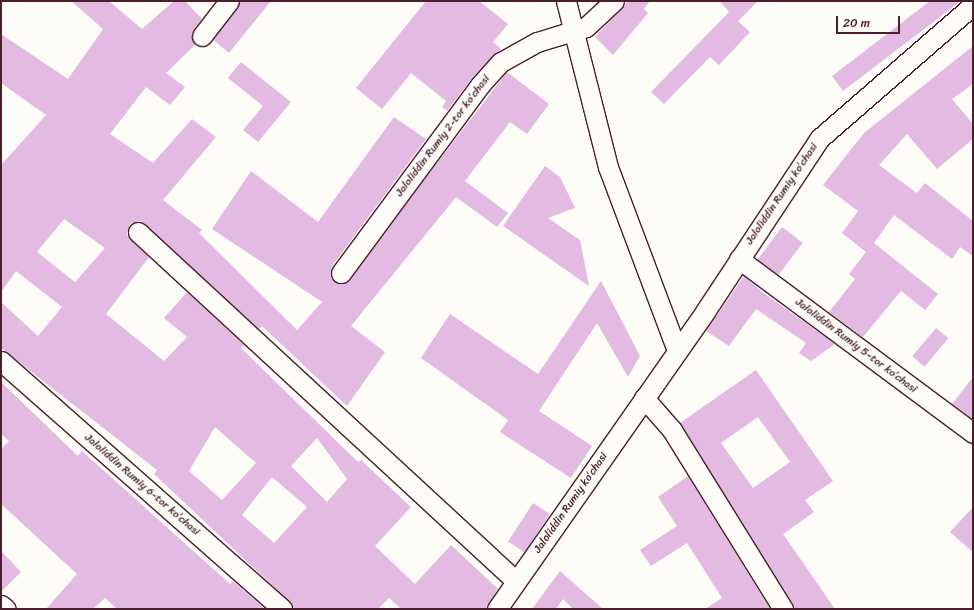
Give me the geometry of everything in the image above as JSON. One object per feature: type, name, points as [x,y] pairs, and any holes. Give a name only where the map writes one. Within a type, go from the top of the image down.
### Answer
[{"type":"street","points":[[202,36],[229,1]]},
{"type":"street","points":[[566,1],[572,32],[608,167],[677,351]]},
{"type":"street","name":"Jaloliddin Rumiy 2-tor koʼchasi","points":[[341,273],[480,85],[501,62],[537,42],[572,32],[600,18],[614,1]]},
{"type":"street","name":"Jaloliddin Rumiy koʻchasi","points":[[497,609],[677,351],[820,138],[973,5]]},
{"type":"street","points":[[138,232],[516,581]]},
{"type":"street","name":"Jaloliddin Rumiy 5-tor koʼchasi","points":[[739,259],[973,433]]},
{"type":"street","name":"Jaloliddin Rumiy 6-tor koʼchasi","points":[[1,361],[282,609]]},
{"type":"street","points":[[644,398],[672,430],[783,609]]},
{"type":"street","points":[[1,604],[6,609]]},
{"type":"building","points":[[71,1],[109,1],[142,29],[174,1],[185,1],[202,19],[191,34],[195,45],[166,73],[185,87],[170,105],[146,87],[110,134],[153,163],[192,119],[216,137],[163,200],[202,230],[199,233],[297,330],[322,302],[212,229],[251,171],[318,222],[394,117],[426,139],[332,266],[331,278],[345,283],[507,72],[549,104],[527,134],[510,122],[465,181],[508,213],[497,227],[456,197],[351,326],[385,352],[347,406],[262,326],[259,329],[141,221],[130,224],[127,235],[149,257],[106,314],[164,361],[187,337],[164,318],[187,292],[244,345],[241,348],[358,462],[361,460],[411,507],[375,546],[415,584],[451,545],[498,589],[486,609],[401,609],[389,598],[378,609],[293,609],[289,601],[154,474],[157,470],[1,348],[1,302],[38,336],[62,307],[16,271],[1,292],[1,165],[46,115],[1,83],[1,34],[68,79],[103,29]],"holes":[[[64,219],[105,248],[75,282],[37,252]],[[215,427],[256,463],[222,500],[189,471]],[[317,438],[347,479],[327,502],[291,466]],[[272,477],[307,507],[274,543],[242,515]]]},
{"type":"building","points":[[242,1],[271,1],[229,53],[213,40]]},
{"type":"building","points":[[426,1],[479,1],[508,24],[493,42],[501,49],[472,78],[447,111],[442,107],[446,101],[411,73],[382,109],[356,88]]},
{"type":"building","points":[[628,1],[650,1],[644,9],[648,13],[613,55],[595,37]]},
{"type":"building","points":[[719,1],[758,1],[738,21],[750,32],[719,65],[710,57],[664,104],[651,92],[729,12],[734,17]]},
{"type":"building","points":[[930,1],[961,1],[843,91],[832,76]]},
{"type":"building","points":[[973,46],[973,84],[952,99],[973,124],[973,139],[937,169],[907,134],[879,165],[917,193],[925,183],[973,221],[973,256],[960,247],[952,259],[894,215],[874,243],[938,294],[925,310],[901,291],[863,337],[829,312],[855,279],[849,274],[866,252],[842,233],[858,211],[823,185],[864,133]]},
{"type":"building","points":[[241,62],[291,102],[258,142],[243,130],[263,106],[228,78]]},
{"type":"building","points":[[545,166],[560,177],[575,208],[548,218],[580,240],[589,286],[503,226]]},
{"type":"building","points":[[782,227],[803,243],[778,275],[757,260]]},
{"type":"building","points":[[744,276],[765,294],[835,344],[811,361],[799,353],[806,343],[756,309],[729,346],[706,331]]},
{"type":"building","points":[[601,281],[640,356],[628,377],[597,323],[539,411],[592,446],[571,478],[500,432],[508,420],[421,358],[450,314],[538,374]]},
{"type":"building","points":[[936,328],[948,338],[924,367],[912,356]]},
{"type":"building","points":[[756,370],[833,481],[805,500],[814,512],[783,534],[835,609],[794,609],[680,423]],"holes":[[[758,417],[790,462],[753,488],[721,443]]]},
{"type":"building","points":[[973,377],[973,419],[952,404]]},
{"type":"building","points":[[1,382],[78,456],[82,451],[230,584],[233,581],[265,609],[117,609],[105,598],[93,609],[46,609],[77,574],[1,504],[1,449],[9,441],[1,434]]},
{"type":"building","points":[[688,476],[770,609],[705,609],[722,598],[687,543],[651,566],[640,550],[677,526],[658,497]]},
{"type":"building","points":[[533,503],[550,514],[525,552],[508,542]]},
{"type":"building","points":[[973,507],[973,552],[950,532]]},
{"type":"building","points":[[1,551],[21,572],[1,592]]},
{"type":"building","points":[[560,571],[603,609],[573,609],[563,599],[556,609],[532,609]]}]
